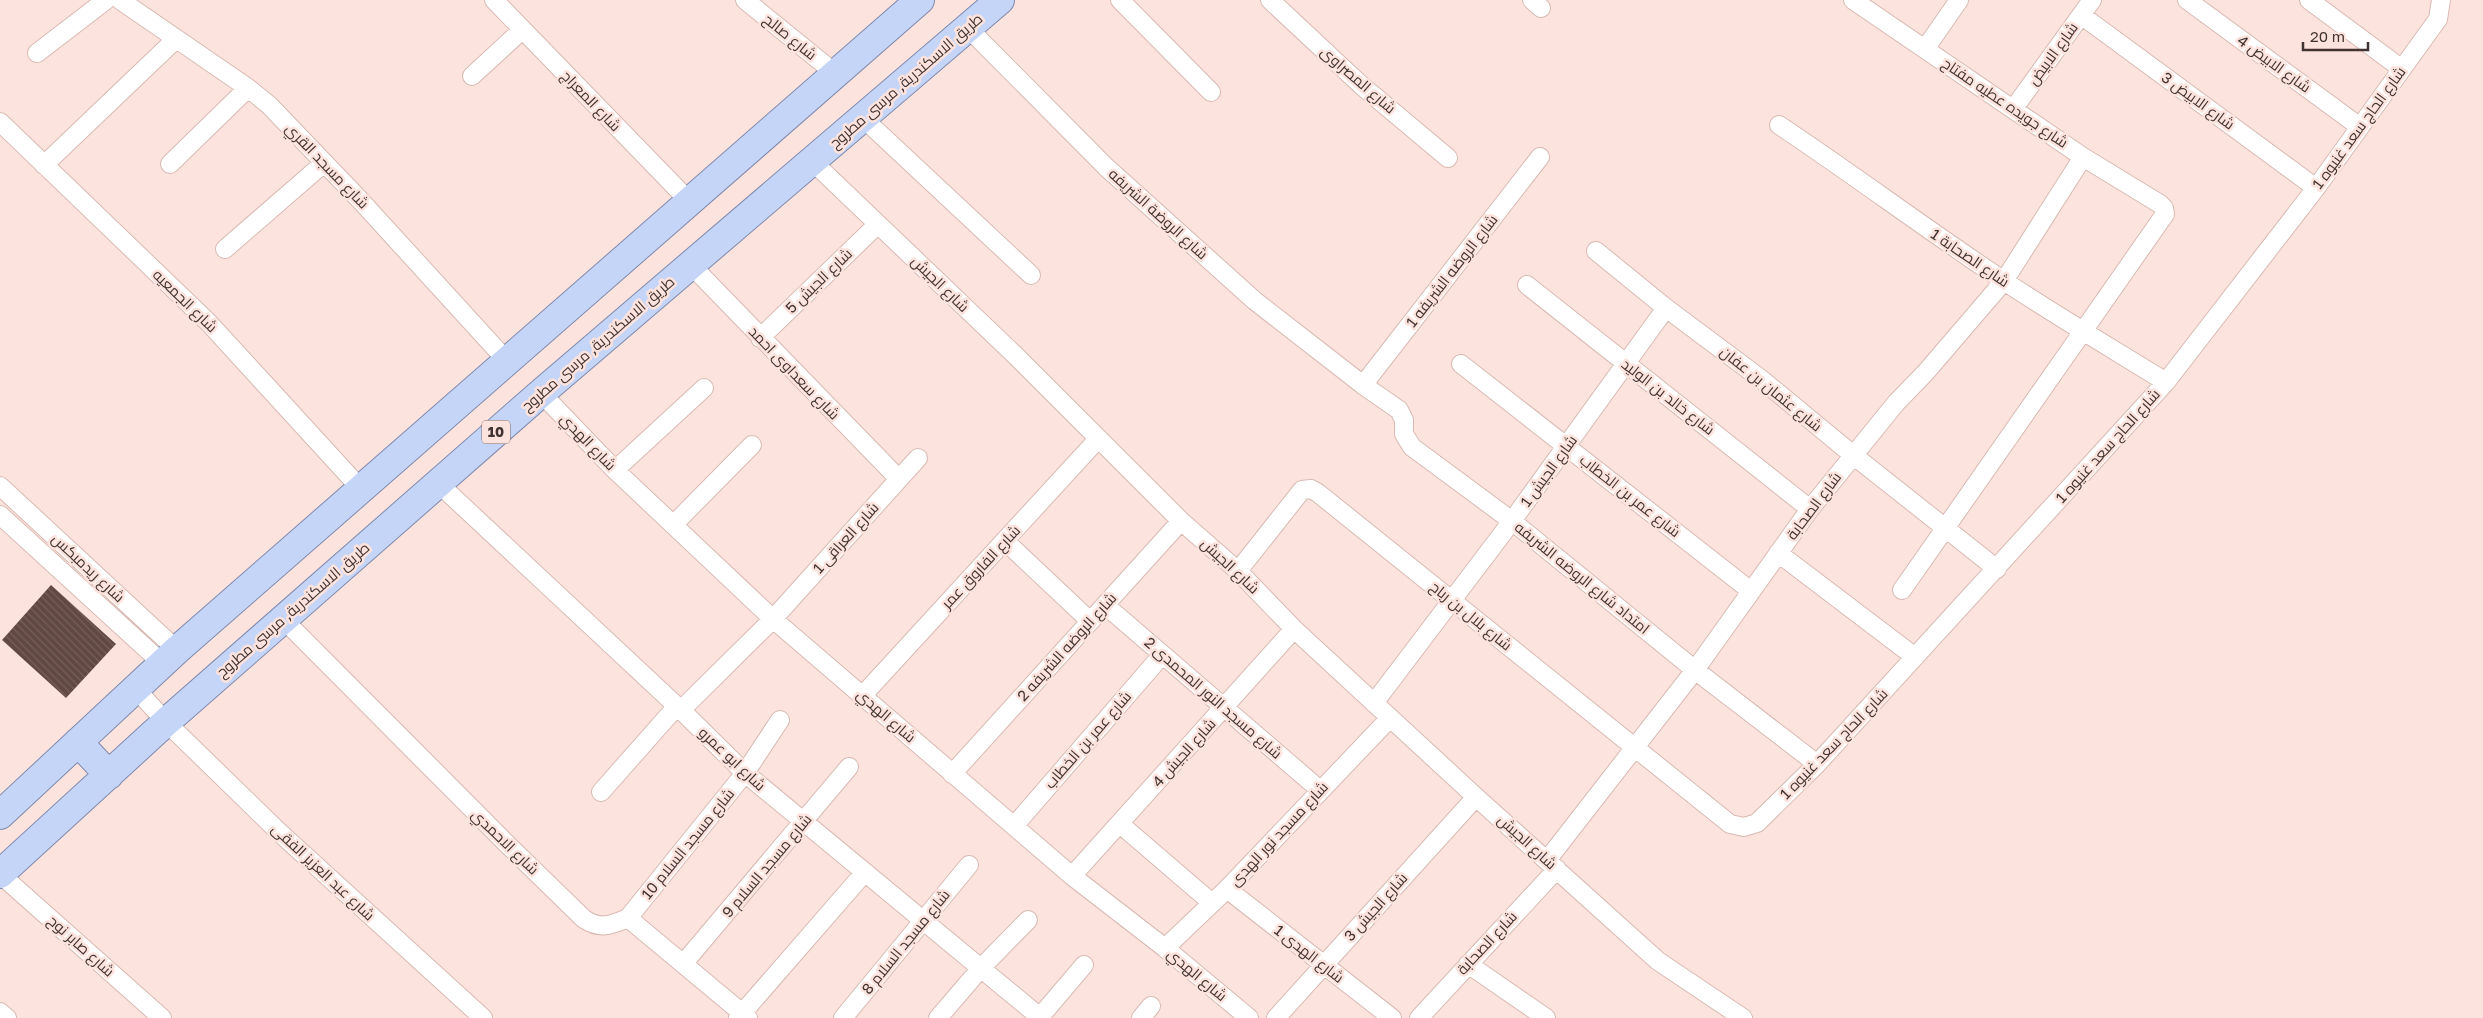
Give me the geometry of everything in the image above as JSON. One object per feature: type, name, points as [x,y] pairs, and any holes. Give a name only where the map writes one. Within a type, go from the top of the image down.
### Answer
[{"type":"main road","points":[[0,815],[135,688],[920,0]]},
{"type":"main road","name":"طريق الاسكندرية, مرسى مطروح","points":[[0,874],[166,722],[438,483],[1000,0]]},
{"type":"main road","points":[[78,742],[109,775]]},
{"type":"street","points":[[37,53],[106,0]]},
{"type":"street","name":"شارع مسجد القري","points":[[120,0],[248,88],[269,105],[507,361]]},
{"type":"street","name":"شارع المعراج","points":[[494,0],[690,202]]},
{"type":"street","name":"شارع صالح","points":[[745,0],[836,74]]},
{"type":"street","points":[[1120,0],[1211,92]]},
{"type":"street","name":"شارع المصراوى","points":[[1270,0],[1361,85],[1448,158]]},
{"type":"street","name":"شارع جويده عطيه مفتاح","points":[[1853,0],[2083,156],[2164,208],[2163,220],[2083,331]]},
{"type":"street","points":[[1925,49],[1959,0]]},
{"type":"street","name":"شارع الابيض","points":[[2014,108],[2092,0]]},
{"type":"street","name":"شارع الابيض 4","points":[[2188,0],[2360,127]]},
{"type":"street","points":[[2309,0],[2402,69]]},
{"type":"street","name":"شارع الحاج سعد غنيوه 1","points":[[1718,815],[1730,824],[1744,827],[1758,823],[1817,764],[2166,382],[2316,188],[2438,19],[2441,0]]},
{"type":"street","name":"شارع الابيض 3","points":[[2081,15],[2316,188]]},
{"type":"street","name":"شارع الروضة الشريفه","points":[[968,28],[1106,167],[1255,301],[1363,385]]},
{"type":"street","points":[[472,76],[522,30]]},
{"type":"street","points":[[44,165],[176,39]]},
{"type":"street","points":[[170,164],[248,88]]},
{"type":"street","points":[[863,118],[1032,276]]},
{"type":"street","name":"شارع الجمعيه","points":[[0,122],[210,323],[361,489]]},
{"type":"street","name":"شارع الصحابة 1","points":[[1779,125],[1844,168],[1916,222],[2004,281],[2166,382]]},
{"type":"street","name":"شارع الروضه الشريفه 1","points":[[1363,385],[1540,156]]},
{"type":"street","name":"شارع الصحابة","points":[[1419,1018],[1468,964],[1552,864],[1636,748],[1696,670],[1810,509],[1852,455],[1896,402],[1926,372],[2004,281],[2083,156]]},
{"type":"street","name":"شارع الجيش","points":[[812,161],[1182,521],[1238,571],[1294,629],[1390,718],[1658,961],[1743,1018]]},
{"type":"street","points":[[225,248],[324,163]]},
{"type":"street","name":"شارع الجيش 5","points":[[760,338],[878,224]]},
{"type":"street","name":"شارع عثمان بن عفان","points":[[1596,251],[1666,308],[1761,379],[1852,455],[1997,569]]},
{"type":"street","name":"شارع سعداوى احمد","points":[[691,265],[899,479]]},
{"type":"street","name":"شارع خالد بن الوليد","points":[[1527,285],[1810,509]]},
{"type":"street","name":"شارع الجيش 1","points":[[1374,702],[1512,522],[1666,308]]},
{"type":"street","points":[[1902,590],[2083,331]]},
{"type":"street","name":"شارع عمر بن الخطاب","points":[[1461,364],[1751,591]]},
{"type":"street","name":"امتداد شارع الروضه الشريفه","points":[[1363,385],[1403,415],[1404,434],[1412,447],[1512,522],[1696,670],[1817,764]]},
{"type":"street","points":[[615,470],[704,388]]},
{"type":"street","name":"شارع الهدي","points":[[541,393],[615,470],[773,619],[1072,876],[1165,948],[1249,1018]]},
{"type":"street","name":"شارع الفاروق عمر","points":[[863,695],[1098,439]]},
{"type":"street","points":[[673,525],[752,445]]},
{"type":"street","name":"شارع العراقى 1","points":[[600,792],[679,708],[773,619],[918,458]]},
{"type":"street","name":"شارع ابو عمرو","points":[[438,483],[679,708],[745,774],[1040,1018]]},
{"type":"street","name":"شارع ريدمبكس","points":[[0,486],[170,657]]},
{"type":"street","name":"شارع بلال بن رباح","points":[[1238,571],[1302,490],[1310,489],[1318,492],[1718,815]]},
{"type":"street","name":"شارع ريدمبكس","points":[[0,514],[170,657]]},
{"type":"street","name":"شارع الروضه الشريفه 2","points":[[952,774],[1182,521]]},
{"type":"street","points":[[1006,541],[1090,621]]},
{"type":"street","points":[[1778,553],[1915,657]]},
{"type":"street","name":"شارع مسجد النور المحمدى 2","points":[[1105,604],[1320,790]]},
{"type":"street","name":"شارع الاحمدي","points":[[283,619],[501,838],[584,918],[592,924],[602,927],[628,918]]},
{"type":"street","name":"شارع الجيش 4","points":[[1072,876],[1294,629]]},
{"type":"street","name":"شارع عمر بن الخطاب","points":[[1014,826],[1162,654]]},
{"type":"street","name":"شارع عبد العزيز الفقى","points":[[135,688],[166,722],[279,832],[483,1018]]},
{"type":"street","name":"شارع مسجد نور الهدى","points":[[1165,948],[1227,889],[1390,718]]},
{"type":"street","name":"شارع مسجد السلام 10","points":[[628,918],[745,774],[780,720]]},
{"type":"street","name":"شارع مسجد السلام 9","points":[[683,964],[849,767]]},
{"type":"street","name":"شارع الجيش 3","points":[[1276,1018],[1476,797]]},
{"type":"street","points":[[1120,824],[1212,904]]},
{"type":"street","name":"شارع مسجد السلام 8","points":[[843,1018],[969,865]]},
{"type":"street","points":[[628,918],[742,1016],[864,872]]},
{"type":"street","name":"شارع صابر نوح","points":[[0,874],[162,1018]]},
{"type":"street","name":"شارع الهدى 1","points":[[1227,889],[1392,1018]]},
{"type":"street","points":[[938,1018],[981,968],[1028,920]]},
{"type":"street","points":[[1468,964],[1546,1018]]},
{"type":"street","points":[[1040,1018],[1084,965]]},
{"type":"street","points":[[0,1012],[7,1018]]},
{"type":"building","points":[[51,585],[116,644],[66,698],[2,640]]}]
